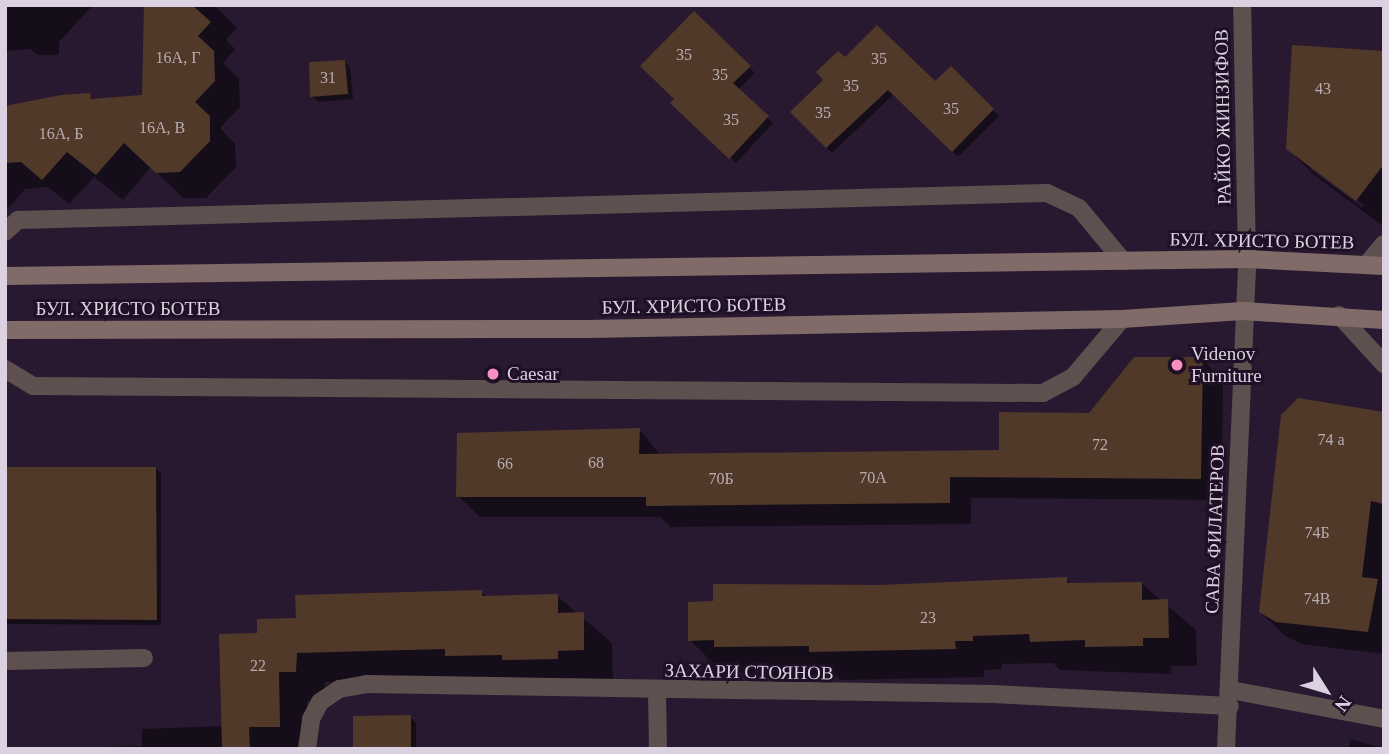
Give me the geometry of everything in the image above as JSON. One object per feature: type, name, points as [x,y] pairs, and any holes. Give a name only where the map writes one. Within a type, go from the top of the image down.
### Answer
[{"type":"main road","name":"БУЛ. ХРИСТО БОТЕВ","points":[[5,276],[1248,259],[1376,265]]},
{"type":"main road","name":"БУЛ. ХРИСТО БОТЕВ","points":[[5,330],[587,329],[1122,319],[1243,311],[1339,315],[1384,320]]},
{"type":"street","name":"РАЙКО ЖИНЗИФОВ","points":[[1242,5],[1248,259],[1243,311]]},
{"type":"street","points":[[5,232],[18,220],[1046,193],[1079,208],[1123,261]]},
{"type":"street","points":[[1376,265],[1384,243]]},
{"type":"street","name":"САВА ФИЛАТЕРОВ","points":[[1226,749],[1231,698],[1243,311]]},
{"type":"street","points":[[1339,315],[1384,364]]},
{"type":"street","points":[[5,369],[33,386],[1043,393],[1073,377],[1122,319]]},
{"type":"street","points":[[5,660],[144,657]]},
{"type":"street","name":"ЗАХАРИ СТОЯНОВ","points":[[307,749],[311,719],[320,702],[339,689],[353,686],[1231,698],[1384,719]]},
{"type":"street","points":[[657,692],[658,749]]},
{"type":"building","points":[[144,5],[192,5],[211,22],[198,36],[214,51],[215,81],[195,102],[210,116],[210,141],[180,172],[156,173],[124,143],[96,175],[67,152],[42,180],[21,162],[5,163],[5,106],[61,95],[90,93],[91,99],[142,95]]},
{"type":"building","points":[[694,11],[751,66],[733,83],[769,116],[729,159],[670,103],[674,99],[640,66]]},
{"type":"building","points":[[877,25],[935,81],[951,66],[994,109],[952,152],[888,90],[826,148],[790,112],[823,80],[816,72],[838,51],[845,57]]},
{"type":"building","points":[[1292,45],[1384,51],[1384,164],[1356,201],[1286,149]]},
{"type":"building","points":[[345,60],[348,94],[310,97],[309,62]]},
{"type":"building","points":[[1134,357],[1203,357],[1201,479],[950,477],[950,503],[646,506],[646,497],[456,497],[457,433],[640,428],[639,454],[999,450],[999,412],[1089,413]]},
{"type":"building","points":[[1298,398],[1384,412],[1384,504],[1371,501],[1362,577],[1378,579],[1368,632],[1276,622],[1259,612],[1281,415]]},
{"type":"building","points":[[5,467],[156,467],[157,620],[5,619]]},
{"type":"building","points":[[1067,577],[1067,583],[1142,582],[1142,600],[1168,599],[1169,638],[1143,638],[1143,646],[1085,647],[1085,640],[1030,642],[1029,634],[973,636],[973,641],[955,641],[956,649],[809,652],[809,646],[714,647],[714,640],[688,641],[688,602],[713,601],[713,584],[880,585]]},
{"type":"building","points":[[482,590],[482,596],[558,594],[558,613],[584,612],[584,650],[558,651],[558,659],[502,660],[502,655],[445,656],[445,649],[297,653],[296,672],[279,672],[280,727],[249,727],[250,749],[222,749],[219,634],[257,633],[257,619],[296,618],[295,595]]},
{"type":"building","points":[[411,715],[411,749],[353,749],[353,716]]},
{"type":"place","name":"Videnov Furniture","points":[[1177,365]]},
{"type":"place","name":"Caesar","points":[[493,374]]}]
